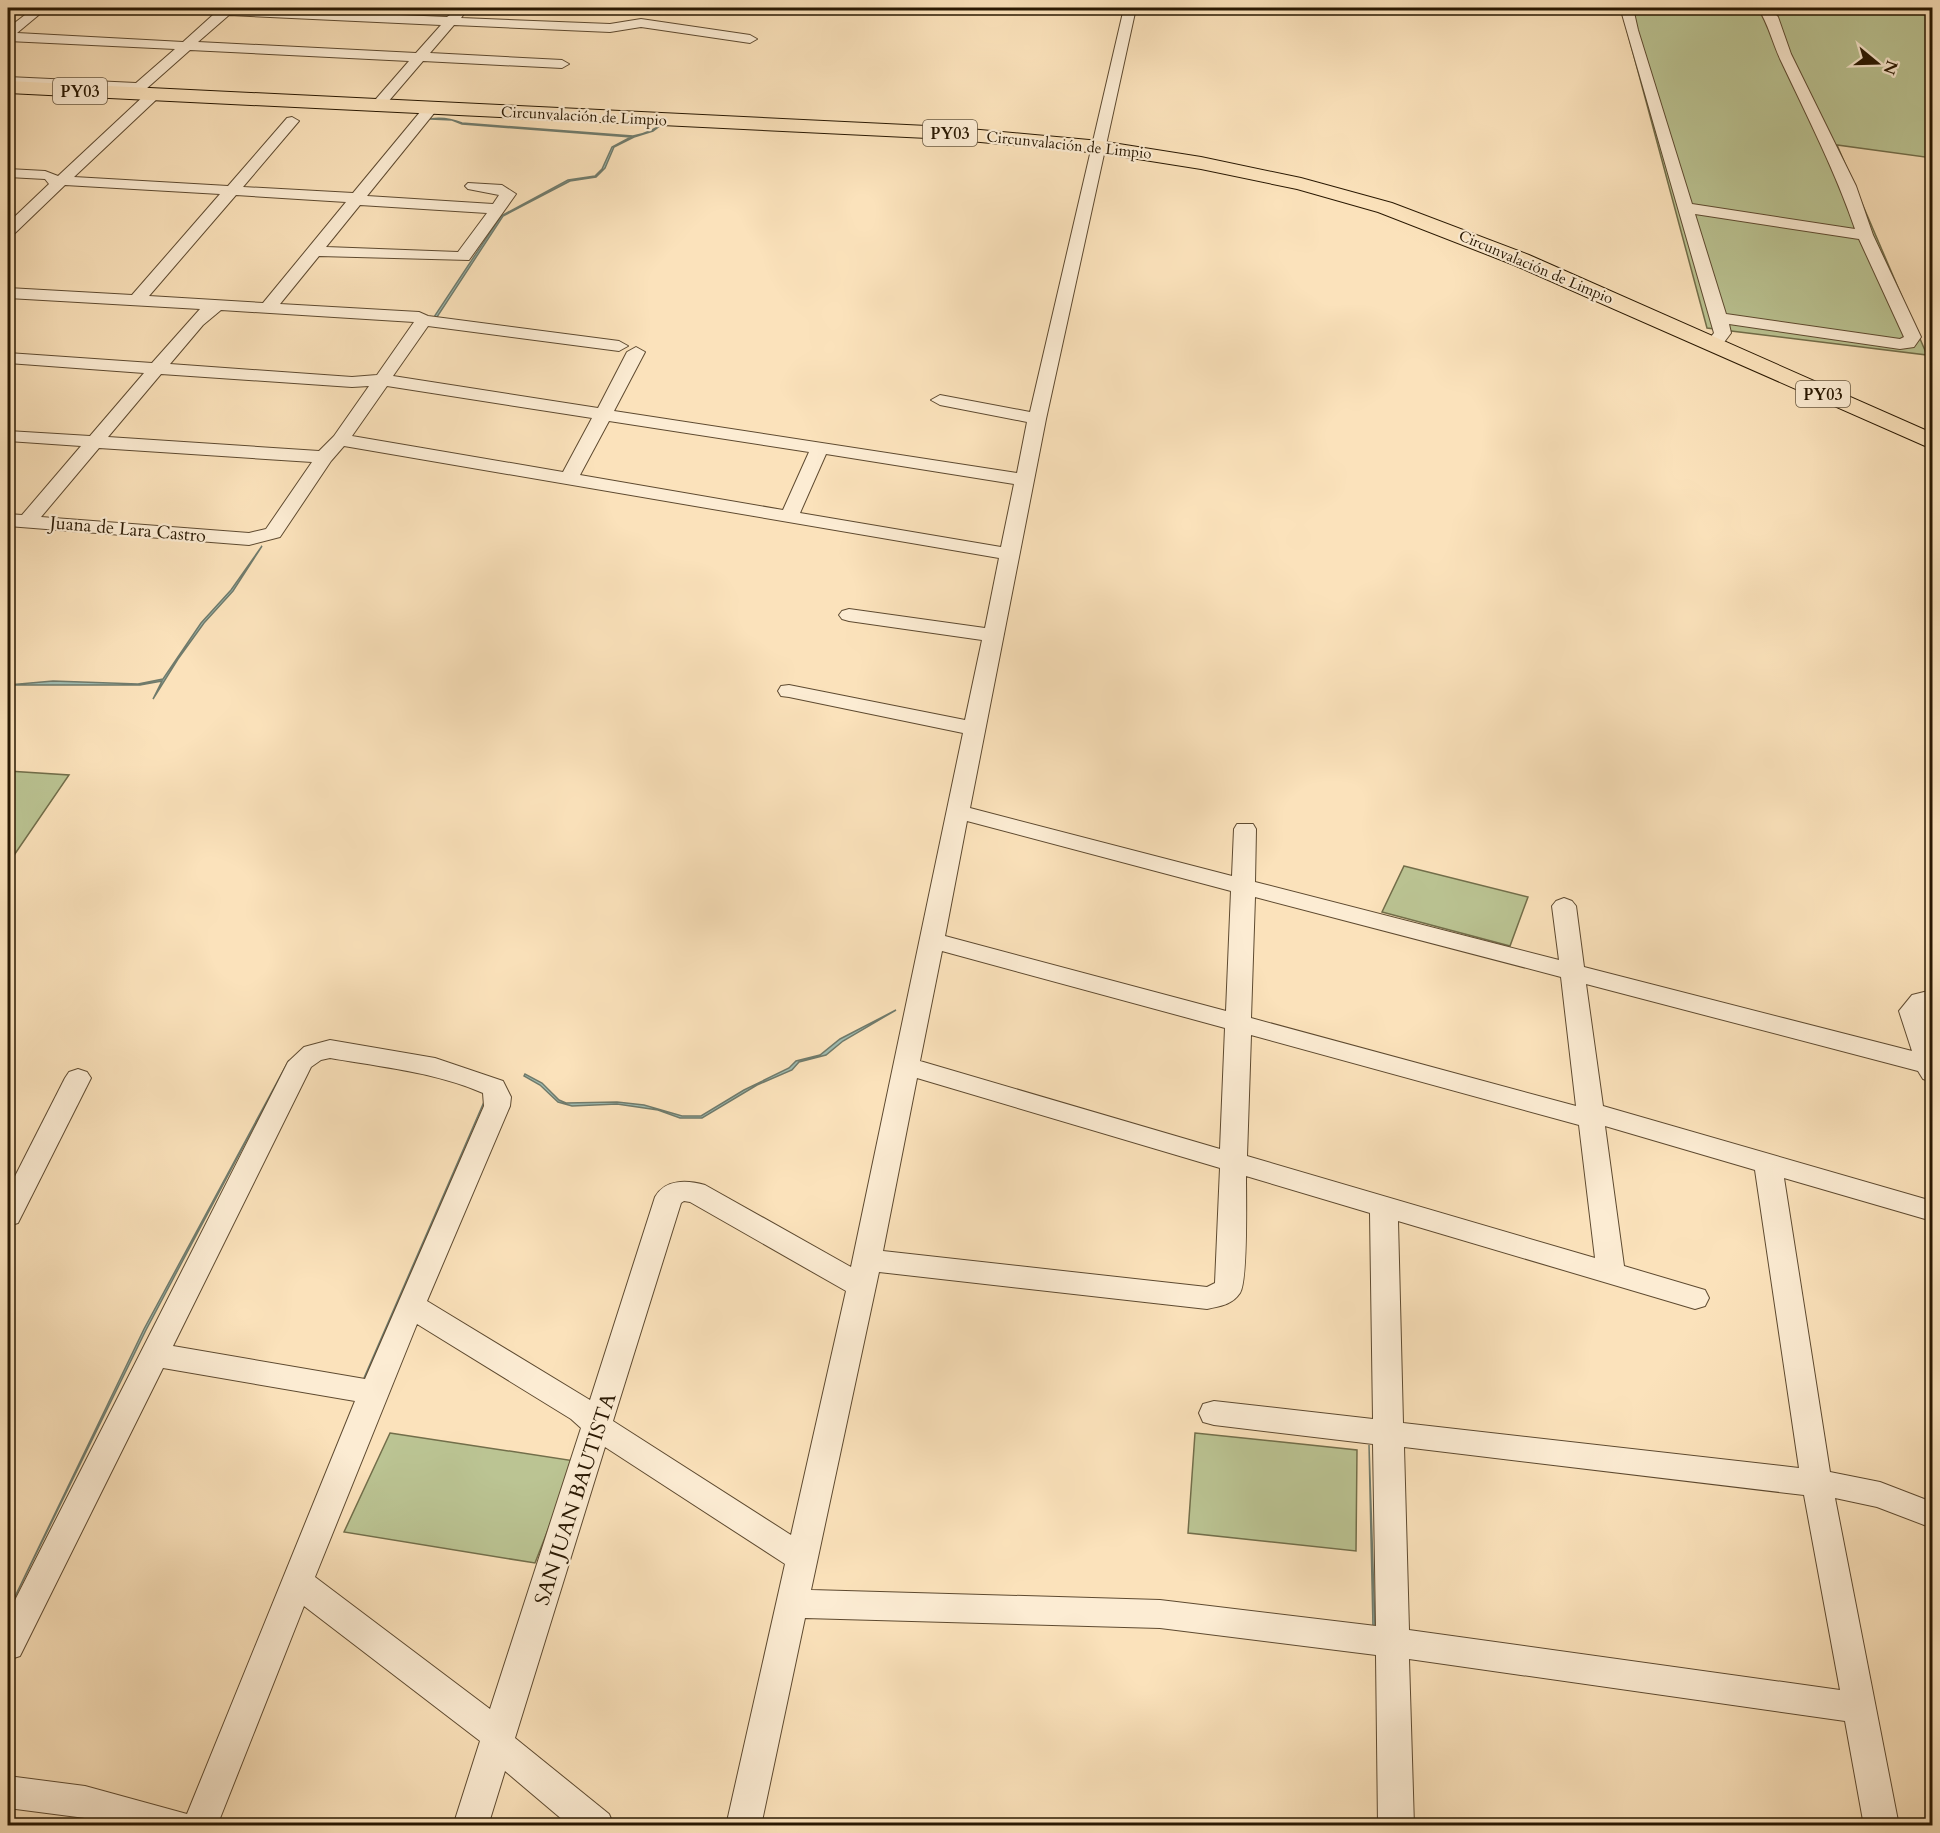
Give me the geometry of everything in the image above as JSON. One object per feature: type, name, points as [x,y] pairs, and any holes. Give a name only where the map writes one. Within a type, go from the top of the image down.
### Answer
[{"type":"highway","name":"Circunvalación de Limpio","points":[[8,87],[376,107],[948,133],[1098,146],[1172,157],[1275,177],[1352,198],[1446,228],[1932,442]]},
{"type":"street","points":[[8,36],[41,8]]},
{"type":"street","points":[[167,8],[227,9],[593,28],[641,23],[750,39]]},
{"type":"street","points":[[376,107],[463,8]]},
{"type":"street","points":[[743,1826],[864,1273],[1037,419],[1130,8]]},
{"type":"street","points":[[1598,8],[1628,9],[1719,318],[1723,335],[1713,345]]},
{"type":"street","points":[[1719,318],[1888,343],[1908,343],[1913,337],[1865,236],[1848,186],[1784,54],[1771,17],[1764,8]]},
{"type":"street","points":[[8,222],[227,9]]},
{"type":"street","points":[[8,36],[562,64]]},
{"type":"street","points":[[8,81],[142,93]]},
{"type":"street","points":[[268,308],[312,251],[430,109]]},
{"type":"street","points":[[136,301],[292,121]]},
{"type":"street","points":[[8,173],[53,179],[498,208]]},
{"type":"street","points":[[8,231],[53,179]]},
{"type":"street","points":[[312,251],[462,258],[507,193],[473,186]]},
{"type":"street","points":[[1687,208],[1865,236]]},
{"type":"street","points":[[8,292],[419,317],[424,320],[628,349],[604,413],[568,479]]},
{"type":"street","points":[[15,523],[95,441],[203,314],[220,305]]},
{"type":"street","points":[[8,436],[324,457],[340,440],[424,320]]},
{"type":"street","points":[[8,358],[352,382],[383,380],[1025,480]]},
{"type":"street","points":[[940,400],[1037,419]]},
{"type":"street","points":[[340,440],[1010,554]]},
{"type":"street","points":[[789,517],[820,447]]},
{"type":"street","name":"Juana de Lara Castro","points":[[15,523],[249,539],[273,533],[324,457]]},
{"type":"street","points":[[849,615],[994,635]]},
{"type":"street","points":[[789,691],[975,729]]},
{"type":"street","points":[[958,812],[1931,1069],[1922,1005]]},
{"type":"street","points":[[864,1273],[1207,1298],[1221,1295],[1229,1287],[1245,830]]},
{"type":"street","points":[[1564,906],[1611,1274]]},
{"type":"street","points":[[932,939],[1238,1023],[1590,1115],[1932,1211]]},
{"type":"street","points":[[8,1646],[301,1062],[313,1053],[330,1049],[476,1078],[494,1088],[498,1097],[497,1106],[410,1305],[199,1826]]},
{"type":"street","points":[[906,1066],[1695,1298]]},
{"type":"street","points":[[8,1216],[78,1078]]},
{"type":"street","points":[[1768,1164],[1817,1484],[1882,1826]]},
{"type":"street","name":"SAN JUAN BAUTISTA","points":[[470,1826],[669,1197],[680,1191],[695,1192],[864,1273]]},
{"type":"street","points":[[1384,1206],[1396,1826]]},
{"type":"street","points":[[410,1305],[582,1410],[598,1427],[801,1558]]},
{"type":"street","points":[[156,1355],[374,1392]]},
{"type":"street","points":[[1214,1413],[1857,1488],[1932,1515]]},
{"type":"street","points":[[297,1582],[498,1739],[597,1826]]},
{"type":"street","points":[[791,1604],[1160,1614],[1392,1642],[1860,1708]]},
{"type":"street","points":[[8,1792],[85,1802],[176,1826]]},
{"type":"green space","points":[[1621,8],[1932,8],[1932,158],[1837,145],[1927,355],[1707,328]]},
{"type":"green space","points":[[8,771],[69,775],[8,864]]},
{"type":"green space","points":[[1404,866],[1528,897],[1510,946],[1382,912]]},
{"type":"green space","points":[[390,1433],[575,1461],[535,1563],[344,1532]]},
{"type":"green space","points":[[1195,1433],[1357,1450],[1356,1551],[1188,1533]]},
{"type":"water","points":[[442,118],[450,119],[462,123],[633,136],[650,131],[665,122],[653,131],[614,147],[605,168],[596,177],[570,181],[503,216],[437,317],[434,317],[501,216],[568,180],[595,176],[602,169],[612,147],[631,137],[462,124],[452,120],[430,119]]},
{"type":"water","points":[[262,546],[233,591],[204,623],[178,659],[153,699],[162,681],[140,685],[8,685],[53,681],[138,684],[163,679],[201,623],[231,590]]},
{"type":"water","points":[[896,1010],[843,1041],[826,1055],[799,1062],[792,1070],[757,1085],[702,1118],[680,1118],[658,1110],[617,1104],[572,1106],[558,1102],[540,1085],[524,1076],[525,1074],[542,1083],[559,1100],[566,1103],[617,1102],[644,1105],[682,1116],[701,1116],[744,1090],[789,1068],[796,1061],[820,1055],[840,1039]]},
{"type":"water","points":[[289,1060],[146,1330],[8,1611],[144,1329]]},
{"type":"water","points":[[487,1095],[365,1378],[364,1378]]},
{"type":"water","points":[[1369,1445],[1375,1628],[1373,1628]]}]
